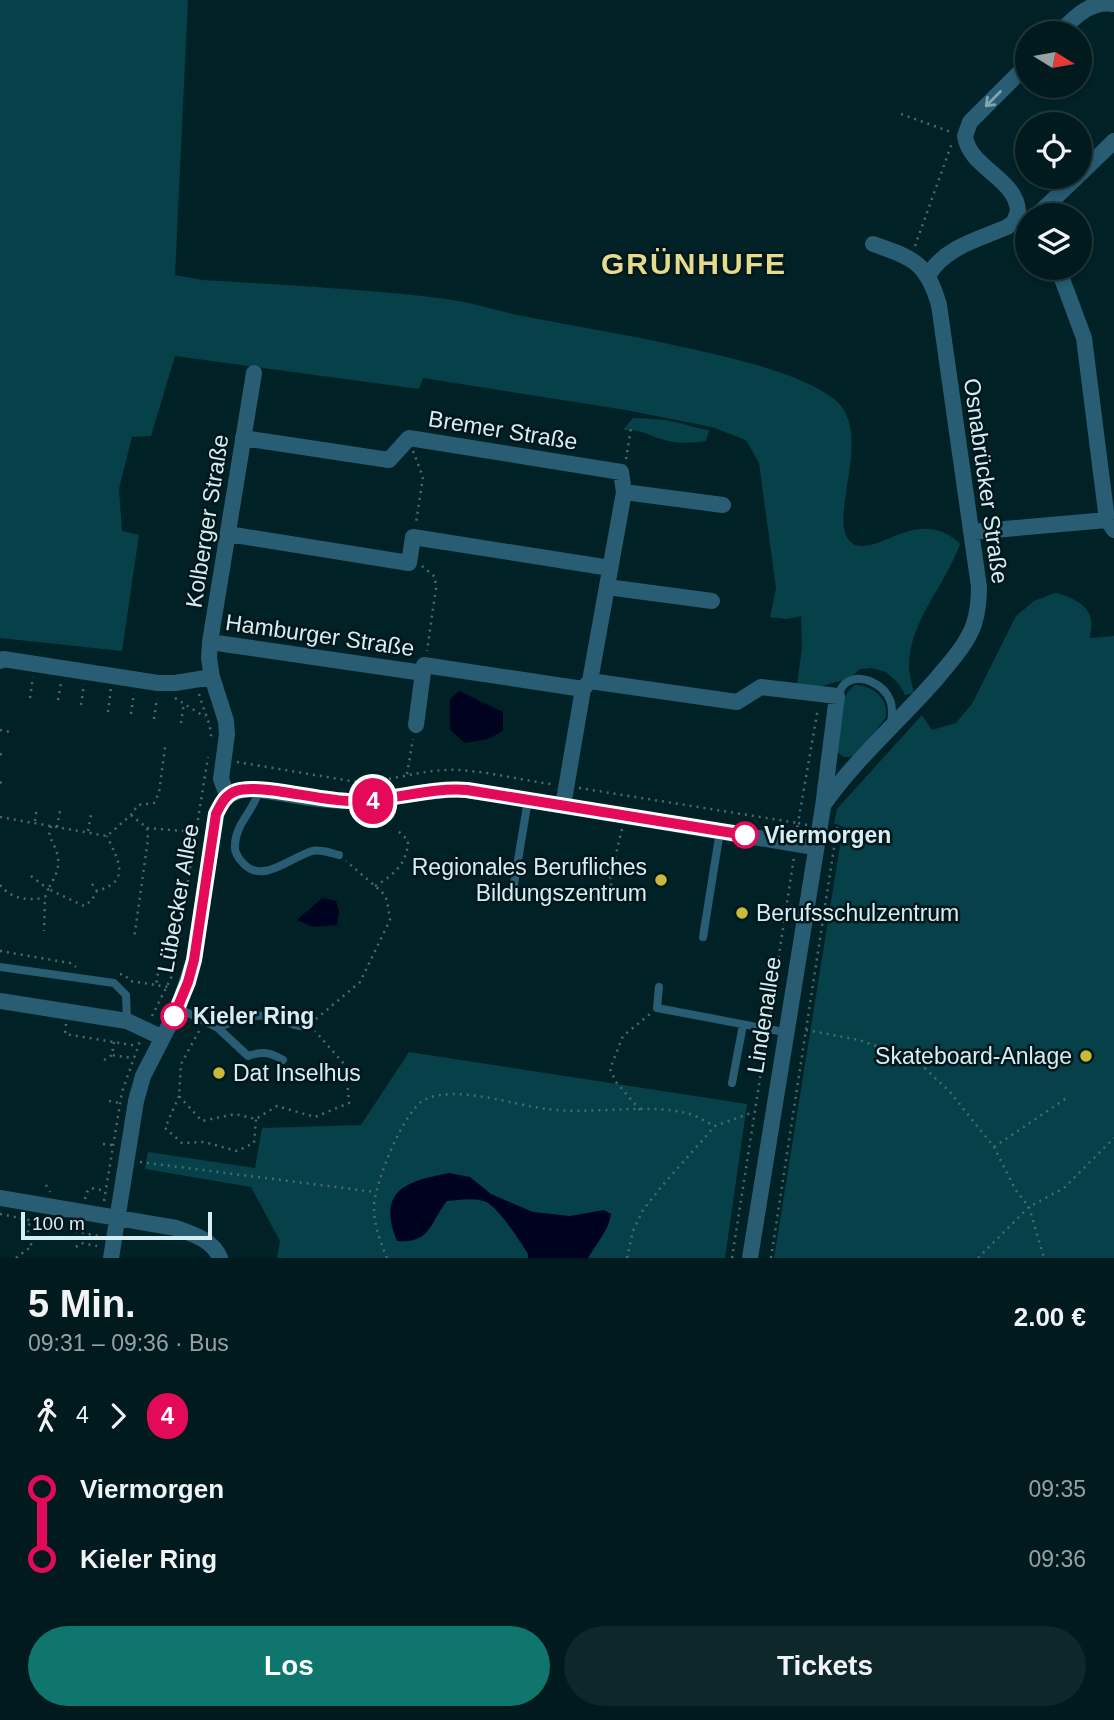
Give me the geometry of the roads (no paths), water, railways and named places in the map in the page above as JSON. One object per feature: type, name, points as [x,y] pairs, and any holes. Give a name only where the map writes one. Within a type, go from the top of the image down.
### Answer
[{"type":"street","points":[[1072,21],[1088,6],[1106,1],[1114,4]]},
{"type":"street","points":[[1015,77],[970,122],[965,136],[970,151],[1016,197],[1017,203]]},
{"type":"street","points":[[1092,162],[1114,141]]},
{"type":"street","points":[[1050,203],[1064,189]]},
{"type":"street","points":[[873,244],[911,259],[929,274],[934,266],[956,248],[1007,227],[1015,219]]},
{"type":"street","name":"Osnabrücker Straße","points":[[822,807],[842,778],[890,730],[955,657],[974,624],[978,605],[979,587],[939,305],[929,274]]},
{"type":"street","points":[[971,532],[1110,525],[1084,338],[1062,280]]},
{"type":"street","name":"Kolberger Straße","points":[[204,679],[254,373]]},
{"type":"street","name":"Bremer Straße","points":[[243,438],[389,460],[409,438],[621,472],[624,492]]},
{"type":"street","points":[[563,806],[624,492],[723,505]]},
{"type":"street","points":[[228,534],[409,563],[413,537],[610,568]]},
{"type":"street","points":[[607,587],[712,601]]},
{"type":"street","name":"Hamburger Straße","points":[[210,642],[424,669],[737,702],[761,687],[828,695]]},
{"type":"street","points":[[0,662],[3,659],[158,683],[204,679],[226,721],[227,734],[216,757],[220,779],[227,795],[238,790],[259,790],[348,802],[449,789],[814,847]]},
{"type":"street","name":"Hamburger Straße","points":[[416,725],[424,669]]},
{"type":"street","name":"Lindenallee","points":[[750,1258],[822,807],[828,695]]},
{"type":"street","name":"Lübecker Allee","points":[[111,1258],[110,1216],[136,1101],[144,1076],[178,1008],[194,960],[216,814],[227,795]]},
{"type":"street","points":[[0,1001],[127,1021],[162,1037]]},
{"type":"street","points":[[0,1198],[176,1228],[216,1248],[220,1258]]},
{"type":"lane","points":[[828,695],[856,678],[872,681],[883,689],[891,701],[890,730]]},
{"type":"lane","points":[[259,790],[257,799],[240,825],[235,844],[237,857],[245,866],[255,871],[267,871],[315,850],[339,855]]},
{"type":"lane","points":[[514,884],[528,800]]},
{"type":"lane","points":[[703,937],[720,831]]},
{"type":"lane","points":[[0,967],[114,983],[126,995],[127,1021]]},
{"type":"lane","points":[[659,987],[657,1008],[784,1032]]},
{"type":"lane","points":[[178,1008],[218,1028],[248,1056],[260,1052],[270,1053],[283,1060]]},
{"type":"lane","points":[[218,1028],[237,1019],[258,1016],[276,1018],[301,1027],[309,1025]]},
{"type":"lane","points":[[732,1083],[743,1025]]},
{"type":"place","name":"Viermorgen","points":[[745,835]]},
{"type":"place","name":"Regionales Berufliches Bildungszentrum","points":[[661,880]]},
{"type":"place","name":"Berufsschulzentrum","points":[[742,913]]},
{"type":"place","name":"Kieler Ring","points":[[174,1016]]},
{"type":"place","name":"Skateboard-Anlage","points":[[1086,1056]]},
{"type":"place","name":"Dat Inselhus","points":[[219,1073]]},
{"type":"district","name":"GRÜNHUFE","points":[[694,263]]}]
